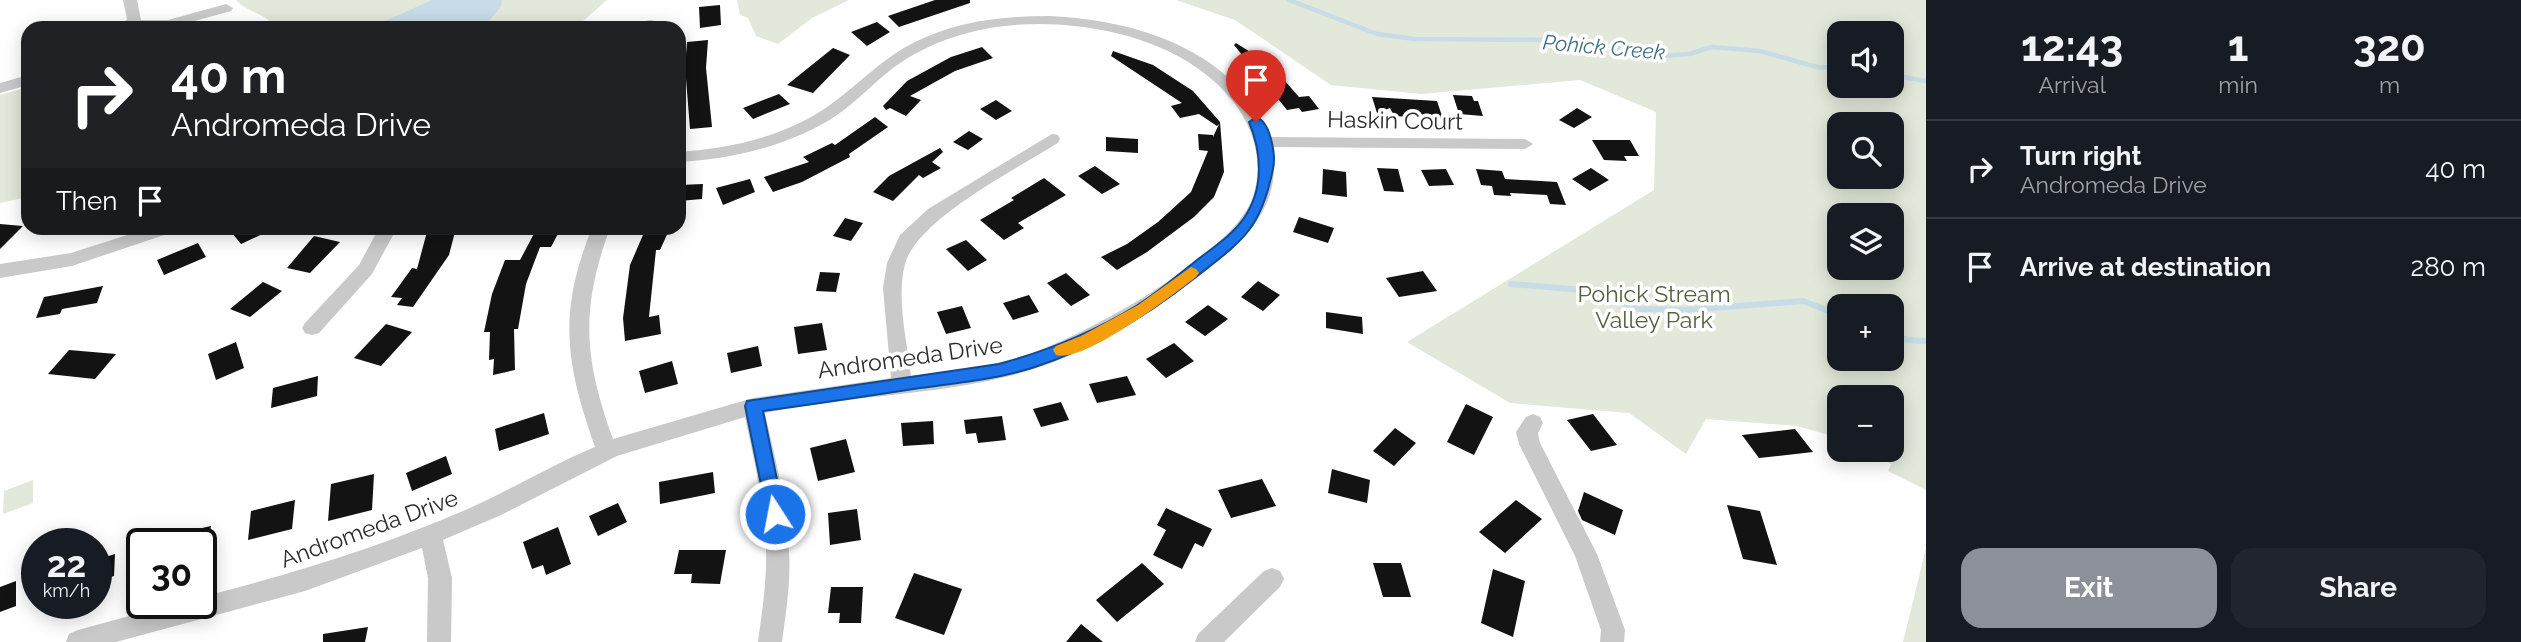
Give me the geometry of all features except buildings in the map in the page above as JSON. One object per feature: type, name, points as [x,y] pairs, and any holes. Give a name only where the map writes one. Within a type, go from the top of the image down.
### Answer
[{"type":"street","points":[[130,0],[135,17],[133,21]]},
{"type":"street","points":[[179,21],[226,8]]},
{"type":"street","name":"Andromeda Drive","points":[[78,642],[328,572],[430,534],[502,503],[607,451],[753,406],[961,378],[1032,362],[1086,341],[1144,309],[1228,243],[1249,222],[1265,183],[1268,163],[1264,142],[1251,112],[1233,89],[1209,69],[1147,37],[1111,27],[1073,21],[1032,20],[974,27],[921,44],[889,63],[828,114],[774,140],[738,150],[686,157]]},
{"type":"street","points":[[0,88],[21,82]]},
{"type":"street","points":[[902,385],[892,288],[896,263],[906,239],[934,213],[1052,139]]},
{"type":"street","name":"Haskin Court","points":[[1264,142],[1525,144]]},
{"type":"street","points":[[0,271],[72,258],[145,235]]},
{"type":"street","points":[[312,328],[363,276],[380,251],[386,235]]},
{"type":"street","points":[[599,235],[583,280],[577,339],[587,398],[607,451]]},
{"type":"street","points":[[753,406],[775,514],[778,543],[776,603],[770,642]]},
{"type":"street","points":[[1533,423],[1527,432],[1530,444],[1586,554],[1613,630],[1612,642]]},
{"type":"street","points":[[430,534],[440,578],[439,642]]},
{"type":"street","points":[[1207,642],[1272,579]]},
{"type":"green space","points":[[236,0],[607,0],[583,21],[270,21]]},
{"type":"green space","points":[[737,0],[849,0],[812,18],[778,44],[756,36],[748,18],[740,15]]},
{"type":"green space","name":"Pohick Stream Valley Park","points":[[1176,0],[1926,0],[1926,490],[1888,471],[1891,464],[1888,462],[1904,462],[1904,385],[1827,385],[1827,435],[1797,426],[1706,419],[1686,454],[1629,413],[1510,403],[1407,342],[1654,190],[1656,113],[1580,80],[1421,94],[1331,85],[1235,20]]},
{"type":"green space","points":[[21,89],[21,198],[0,203],[0,95]]},
{"type":"green space","points":[[33,480],[33,503],[3,514],[4,491]]},
{"type":"green space","points":[[1926,548],[1926,642],[1903,642]]},
{"type":"water","points":[[432,0],[502,0],[501,6],[488,21],[386,21]]},
{"type":"waterway","name":"Pohick Creek","points":[[1289,0],[1377,34],[1415,39],[1574,40],[1663,56],[1689,54],[1712,47],[1760,51],[1827,67]]},
{"type":"waterway","name":"Pohick Creek","points":[[1904,77],[1926,81]]},
{"type":"waterway","points":[[1511,284],[1582,290],[1639,309],[1686,310],[1803,301],[1827,310]]},
{"type":"waterway","points":[[1904,339],[1926,341]]},
{"type":"slow traffic","points":[[1061,350],[1086,341],[1144,309],[1191,273]]},
{"type":"route","points":[[775,514],[753,406],[961,378],[1032,362],[1086,341],[1144,309],[1228,243],[1249,222],[1259,203],[1268,163],[1256,122]]}]
